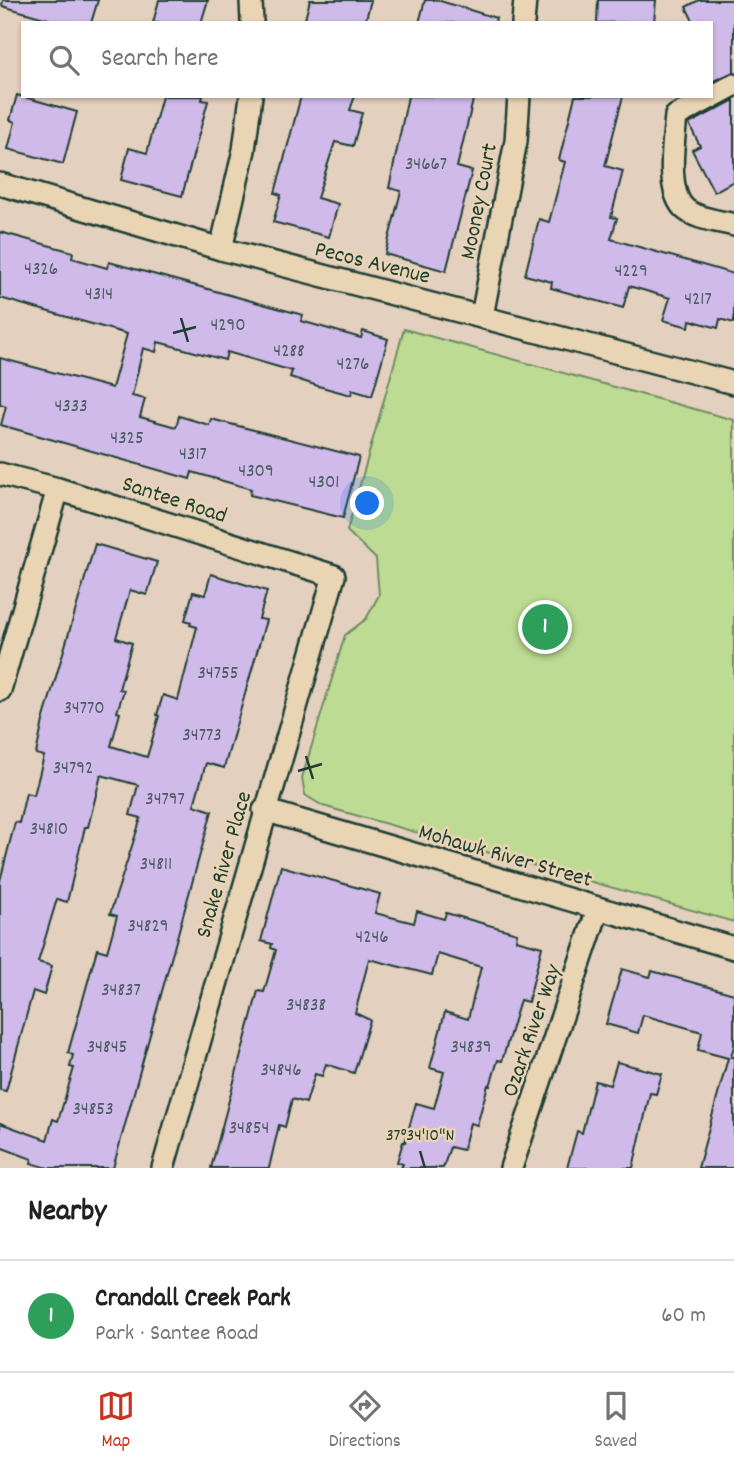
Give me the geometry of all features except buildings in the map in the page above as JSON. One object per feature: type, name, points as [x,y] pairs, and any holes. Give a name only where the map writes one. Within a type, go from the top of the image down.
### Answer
[{"type":"street","points":[[251,0],[252,21]]},
{"type":"street","points":[[523,21],[525,0]]},
{"type":"street","points":[[713,96],[734,85]]},
{"type":"street","points":[[221,249],[244,150],[251,98]]},
{"type":"street","name":"Mooney Court","points":[[482,316],[516,141],[519,98]]},
{"type":"street","points":[[710,98],[676,116],[673,181],[682,206],[694,215],[734,225]]},
{"type":"street","name":"Pecos Avenue","points":[[0,184],[221,249],[734,383]]},
{"type":"street","name":"Santee Road","points":[[0,474],[58,489],[334,576]]},
{"type":"street","points":[[0,690],[58,489]]},
{"type":"street","name":"Snake River Place","points":[[163,1168],[264,810],[334,576]]},
{"type":"street","name":"Mohawk River Street","points":[[264,810],[734,948]]},
{"type":"street","name":"Ozark River Way","points":[[512,1168],[598,909]]},
{"type":"green space","points":[[404,329],[734,420],[734,922],[323,806],[305,795],[302,778],[345,635],[366,619],[379,595],[376,559],[347,531]]},
{"type":"place","name":"Crandall Creek Park","points":[[545,627]]}]
